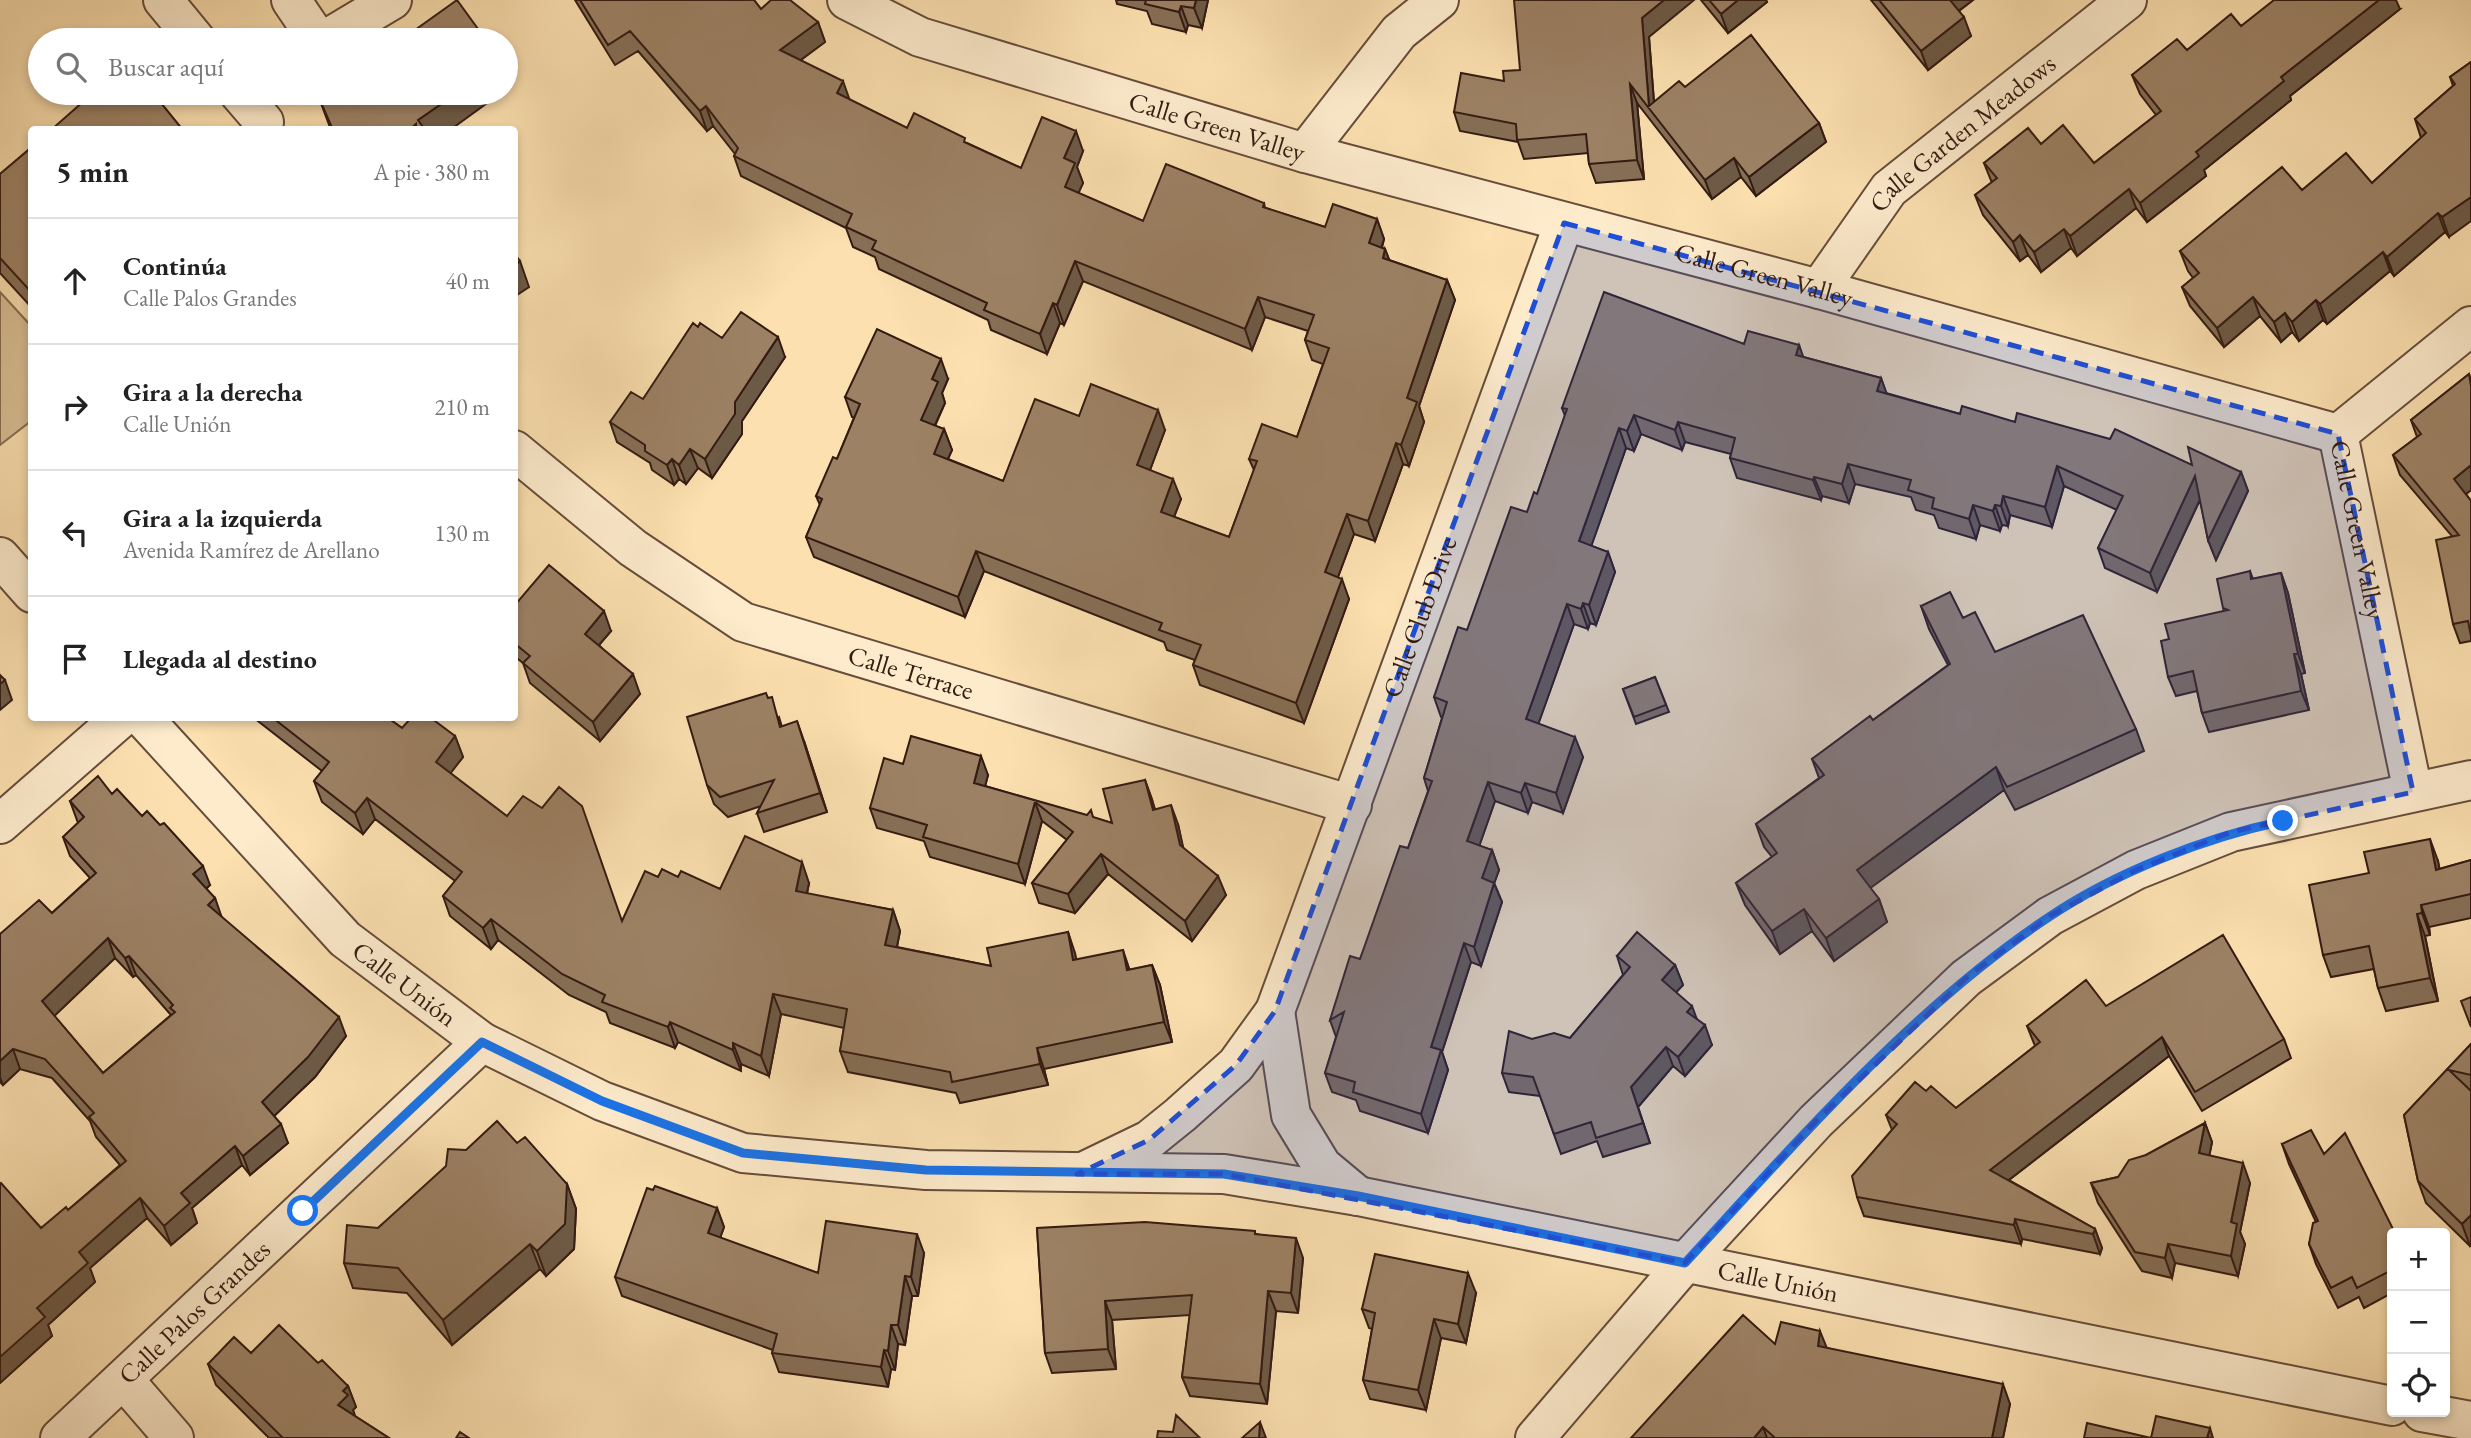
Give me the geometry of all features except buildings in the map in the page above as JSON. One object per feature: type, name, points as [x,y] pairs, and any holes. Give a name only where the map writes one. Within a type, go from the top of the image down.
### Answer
[{"type":"street","points":[[163,0],[186,28]]},
{"type":"street","points":[[291,0],[310,28]]},
{"type":"street","points":[[345,28],[392,0]]},
{"type":"street","name":"Calle Green Valley","points":[[847,0],[920,37],[1305,153],[1819,289],[2338,434],[2413,792]]},
{"type":"street","points":[[1305,153],[1399,32],[1439,0]]},
{"type":"street","name":"Calle Garden Meadows","points":[[1819,289],[1889,189],[2127,0]]},
{"type":"street","points":[[249,105],[264,122]]},
{"type":"street","name":"Calle Club Drive","points":[[1077,1174],[1149,1140],[1180,1115],[1236,1065],[1275,1011],[1564,223]]},
{"type":"street","points":[[2338,434],[2471,326]]},
{"type":"street","name":"Calle Terrace","points":[[518,453],[633,548],[743,622],[1352,805]]},
{"type":"street","points":[[0,557],[28,588]]},
{"type":"street","points":[[0,824],[118,721]]},
{"type":"street","name":"Calle Unión","points":[[146,721],[345,939],[482,1042],[602,1101],[743,1153],[926,1170],[1224,1174],[1358,1196],[2387,1405]]},
{"type":"street","points":[[1535,1438],[1685,1263],[1815,1121],[1965,978],[2050,916],[2136,870],[2231,832],[2471,780]]},
{"type":"street","name":"Calle Club Drive","points":[[1275,1011],[1291,1115],[1322,1166],[1358,1196]]},
{"type":"street","name":"Calle Palos Grandes","points":[[60,1438],[482,1042]]},
{"type":"street","points":[[124,1380],[174,1438]]},
{"type":"street","points":[[2450,1417],[2471,1421]]},
{"type":"highlighted area","points":[[1564,223],[2338,434],[2413,792],[2231,832],[2136,870],[2050,916],[1966,978],[1816,1121],[1685,1263],[1224,1174],[1077,1174],[1149,1140],[1236,1065],[1275,1011]]},
{"type":"shaded area","points":[[0,292],[28,323],[28,423],[0,445]]},
{"type":"route","points":[[303,1211],[482,1042],[602,1101],[743,1153],[926,1170],[1224,1174],[1358,1196],[1685,1263],[1815,1121],[1965,978],[2050,916],[2136,870],[2231,832],[2283,821]]}]
